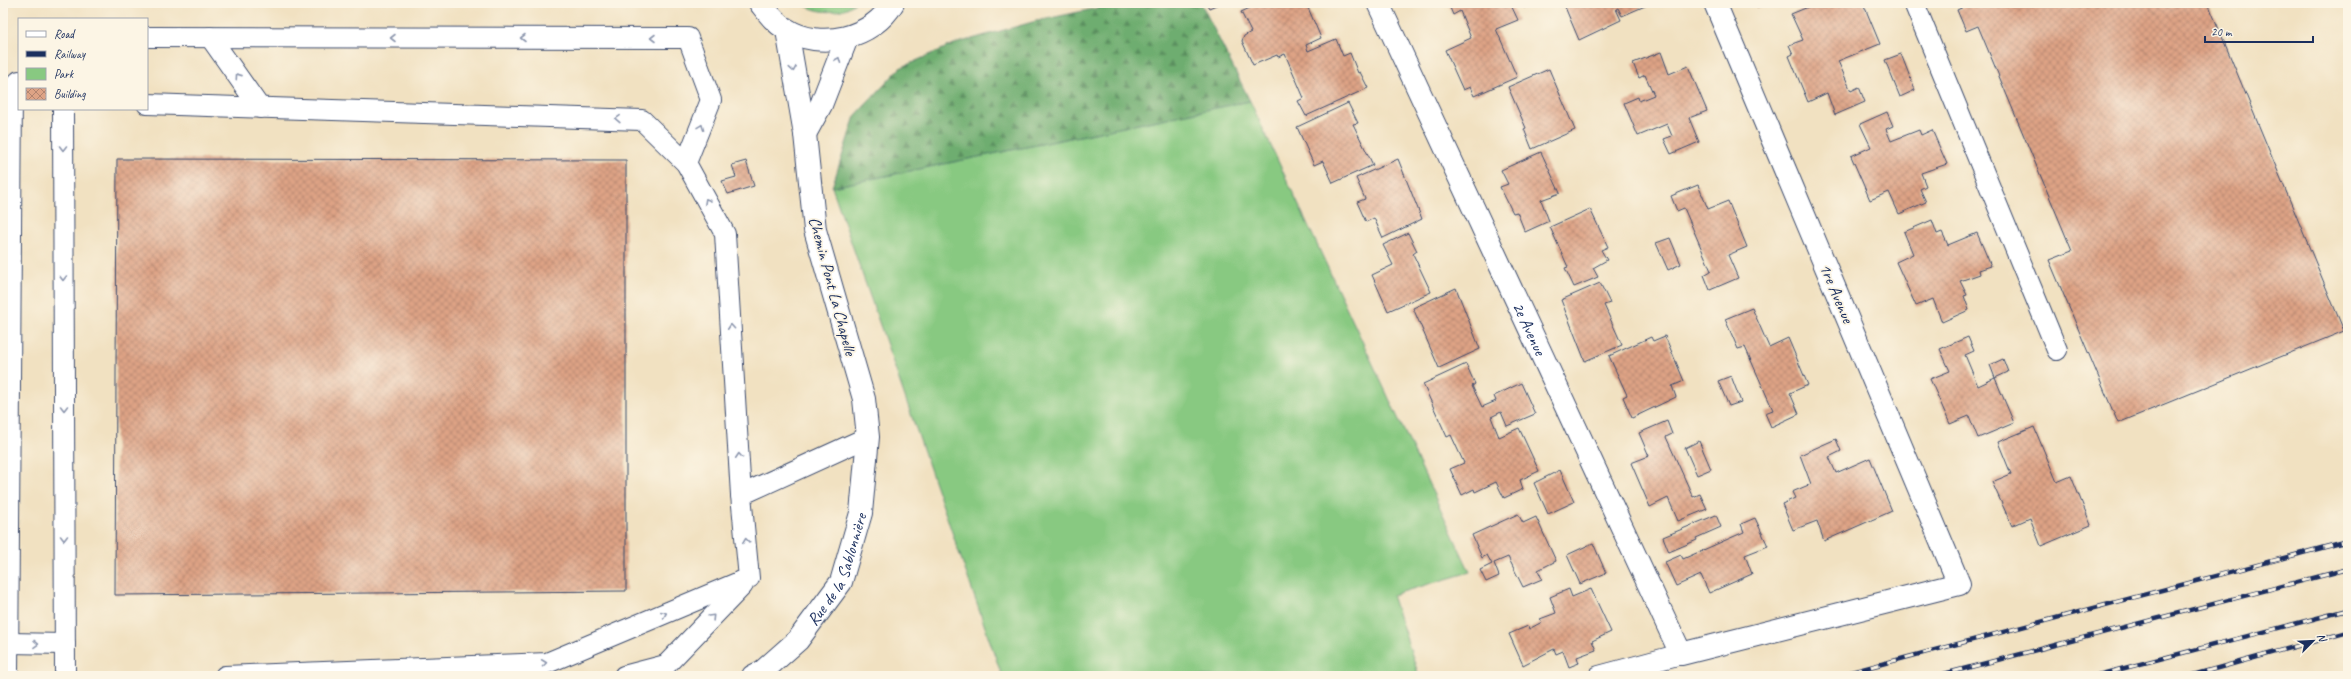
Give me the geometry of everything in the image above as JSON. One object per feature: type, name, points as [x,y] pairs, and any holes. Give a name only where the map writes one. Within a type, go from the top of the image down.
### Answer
[{"type":"street","points":[[760,3],[771,17],[787,30],[816,40],[847,38],[870,27],[889,10],[893,3]]},
{"type":"street","name":"2e Avenue","points":[[1378,3],[1681,654]]},
{"type":"street","name":"1re Avenue","points":[[1681,654],[1959,584],[1715,3]]},
{"type":"street","name":"Chemin Pont La Chapelle","points":[[787,30],[805,134],[815,230],[864,399],[868,437]]},
{"type":"street","points":[[805,134],[821,105],[847,38]]},
{"type":"street","name":"Rue de la Sablonnière","points":[[753,676],[762,671],[798,640],[842,582],[861,513],[868,437]]},
{"type":"lane","points":[[1915,3],[2057,350]]},
{"type":"lane","points":[[148,37],[688,38],[711,100],[686,163]]},
{"type":"lane","points":[[210,37],[260,108]]},
{"type":"lane","points":[[8,676],[12,88],[18,82]]},
{"type":"lane","points":[[148,104],[642,120],[686,163],[725,234],[741,495],[750,578]]},
{"type":"lane","points":[[63,110],[65,676]]},
{"type":"lane","points":[[741,495],[868,437]]},
{"type":"lane","points":[[225,676],[548,663],[750,578]]},
{"type":"lane","points":[[624,676],[666,665],[750,578]]},
{"type":"lane","points":[[8,643],[65,644]]},
{"type":"lane","points":[[1600,676],[1681,654]]},
{"type":"green space","points":[[801,3],[855,3],[842,10],[828,12],[807,7]]},
{"type":"green space","points":[[1121,3],[1201,3],[1250,101],[832,187],[855,116],[900,68],[954,44],[1036,21]]},
{"type":"green space","points":[[1250,101],[1470,572],[1392,595],[1419,676],[1002,676],[832,187]]},
{"type":"building","points":[[1206,3],[1221,3],[1209,8]]},
{"type":"building","points":[[1261,3],[1306,3],[1321,38],[1306,45],[1308,51],[1336,39],[1343,56],[1350,53],[1358,73],[1360,72],[1368,88],[1306,116],[1298,101],[1304,98],[1285,54],[1278,57],[1277,55],[1253,65],[1242,41],[1244,36],[1251,32],[1241,12]]},
{"type":"building","points":[[1448,3],[1510,3],[1518,20],[1496,29],[1517,77],[1474,96],[1470,87],[1463,90],[1445,50],[1471,38],[1460,11],[1453,15]]},
{"type":"building","points":[[1522,3],[1535,3],[1524,8]]},
{"type":"building","points":[[1574,3],[1652,3],[1622,16],[1618,8],[1616,9],[1621,20],[1579,40],[1565,7]]},
{"type":"building","points":[[1754,3],[1769,3],[1757,8]]},
{"type":"building","points":[[1818,3],[1863,3],[1880,44],[1838,61],[1851,91],[1859,87],[1865,102],[1835,115],[1827,93],[1808,102],[1789,56],[1793,54],[1789,45],[1803,40],[1791,14]]},
{"type":"building","points":[[1972,3],[2208,3],[2344,331],[2118,423],[2049,260],[2072,251],[1978,26],[1966,31],[1957,10]]},
{"type":"building","points":[[1661,52],[1669,74],[1688,66],[1707,111],[1689,118],[1699,142],[1671,154],[1664,139],[1672,136],[1667,124],[1638,136],[1624,103],[1638,97],[1639,101],[1654,95],[1645,75],[1639,78],[1633,63]]},
{"type":"building","points":[[1901,54],[1915,90],[1900,97],[1885,60]]},
{"type":"building","points":[[1549,69],[1575,130],[1532,149],[1524,129],[1526,128],[1508,87]]},
{"type":"building","points":[[1348,103],[1358,123],[1353,124],[1373,165],[1333,183],[1323,161],[1314,165],[1297,127]]},
{"type":"building","points":[[1887,112],[1893,126],[1886,129],[1891,141],[1919,130],[1921,135],[1932,130],[1947,164],[1921,173],[1926,186],[1920,189],[1926,202],[1899,214],[1889,192],[1870,200],[1851,156],[1871,147],[1860,124]]},
{"type":"building","points":[[1541,152],[1560,193],[1541,200],[1549,221],[1525,232],[1517,212],[1513,213],[1500,187],[1508,184],[1501,170]]},
{"type":"building","points":[[117,159],[626,160],[626,591],[115,595]]},
{"type":"building","points":[[1398,159],[1422,219],[1383,238],[1374,218],[1366,222],[1357,202],[1365,199],[1356,178]]},
{"type":"building","points":[[746,161],[754,186],[728,194],[722,181],[736,177],[732,165]]},
{"type":"building","points":[[1698,185],[1708,209],[1728,201],[1747,247],[1728,255],[1738,278],[1710,290],[1704,275],[1711,271],[1684,208],[1677,211],[1671,196]]},
{"type":"building","points":[[1590,209],[1608,247],[1601,250],[1607,260],[1593,268],[1598,277],[1574,287],[1565,268],[1568,267],[1550,227]]},
{"type":"building","points":[[1932,220],[1937,234],[1942,232],[1948,245],[1977,233],[1991,266],[1979,270],[1980,274],[1960,281],[1967,295],[1964,296],[1969,310],[1942,322],[1933,299],[1916,306],[1896,262],[1913,254],[1904,232]]},
{"type":"building","points":[[1408,233],[1417,251],[1413,254],[1431,292],[1388,311],[1372,275],[1393,265],[1383,245]]},
{"type":"building","points":[[1670,238],[1681,264],[1668,270],[1656,243]]},
{"type":"building","points":[[1600,283],[1610,303],[1604,305],[1622,345],[1585,361],[1561,300]]},
{"type":"building","points":[[1456,288],[1480,349],[1439,368],[1413,308]]},
{"type":"building","points":[[1752,308],[1769,347],[1788,338],[1808,385],[1790,393],[1799,414],[1771,427],[1765,413],[1773,410],[1745,347],[1738,349],[1725,319]]},
{"type":"building","points":[[1665,336],[1684,381],[1672,386],[1676,397],[1632,418],[1623,397],[1627,395],[1609,356],[1651,337],[1653,341]]},
{"type":"building","points":[[1968,337],[1974,351],[1965,355],[1978,386],[1995,378],[2014,423],[1978,438],[1969,416],[1950,424],[1930,379],[1950,371],[1940,349]]},
{"type":"building","points":[[2003,359],[2008,372],[1995,378],[1990,365]]},
{"type":"building","points":[[1466,364],[1475,384],[1472,386],[1482,407],[1496,401],[1494,396],[1521,383],[1535,414],[1507,426],[1501,412],[1491,417],[1499,437],[1519,428],[1539,471],[1520,480],[1523,489],[1504,498],[1496,482],[1475,492],[1474,489],[1462,495],[1450,469],[1464,463],[1451,435],[1447,437],[1423,384]]},
{"type":"building","points":[[1731,376],[1741,402],[1729,406],[1718,381]]},
{"type":"building","points":[[1667,421],[1672,434],[1666,437],[1693,497],[1700,494],[1707,509],[1678,521],[1668,498],[1650,507],[1631,463],[1649,456],[1639,433]]},
{"type":"building","points":[[2034,427],[2057,482],[2071,476],[2091,525],[2041,546],[2030,518],[2012,526],[1992,482],[2011,474],[1998,442]]},
{"type":"building","points":[[1836,439],[1841,451],[1829,457],[1836,473],[1870,458],[1892,511],[1824,541],[1817,521],[1793,530],[1782,504],[1795,498],[1792,492],[1811,484],[1800,455]]},
{"type":"building","points":[[1699,441],[1711,469],[1697,475],[1685,448]]},
{"type":"building","points":[[1560,470],[1574,502],[1548,514],[1534,483]]},
{"type":"building","points":[[1518,514],[1523,523],[1536,517],[1556,561],[1538,570],[1542,579],[1523,587],[1508,557],[1494,563],[1499,576],[1486,582],[1480,570],[1492,564],[1487,555],[1482,558],[1472,535]]},
{"type":"building","points":[[1716,515],[1721,527],[1696,538],[1697,540],[1669,552],[1663,537]]},
{"type":"building","points":[[1755,518],[1768,546],[1745,555],[1752,574],[1709,593],[1701,575],[1676,586],[1665,562],[1681,555],[1683,559],[1744,532],[1741,524]]},
{"type":"building","points":[[1593,543],[1606,573],[1580,584],[1567,555]]},
{"type":"building","points":[[1569,589],[1572,597],[1591,589],[1611,632],[1592,641],[1596,650],[1577,657],[1579,663],[1569,667],[1563,651],[1556,654],[1554,649],[1523,665],[1509,634],[1528,626],[1529,629],[1542,622],[1540,619],[1556,613],[1550,597]]},
{"type":"railway","points":[[1836,676],[2348,541]]},
{"type":"railway","points":[[1936,676],[2348,569]]},
{"type":"railway","points":[[2094,676],[2348,610]]},
{"type":"railway","points":[[2189,676],[2348,632]]}]
